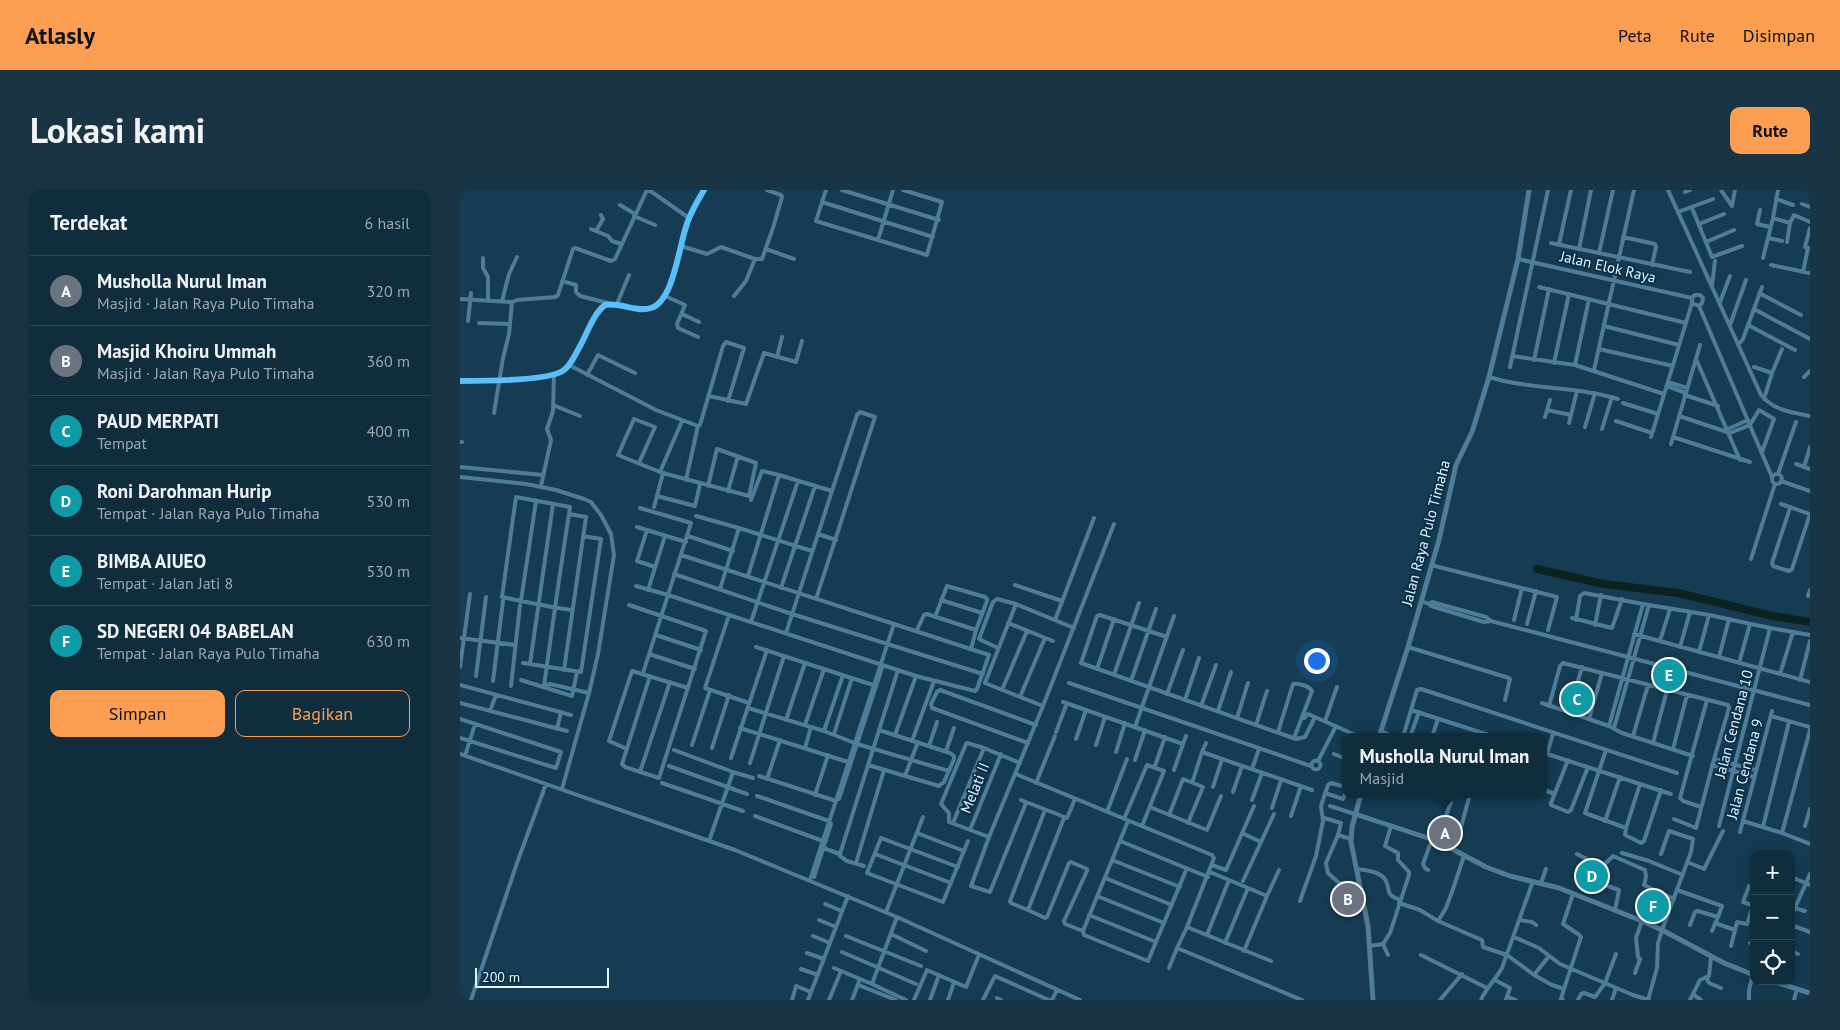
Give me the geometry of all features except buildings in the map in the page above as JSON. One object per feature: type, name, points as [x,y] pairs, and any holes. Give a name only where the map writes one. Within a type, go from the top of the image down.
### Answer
[{"type":"main road","points":[[460,381],[500,381],[564,371],[597,314],[605,305],[614,304],[640,309],[650,308],[665,296],[673,277],[689,218],[704,190]]},
{"type":"street","points":[[460,299],[512,302],[556,297],[573,249],[579,248],[611,261],[615,259],[634,215],[648,190],[689,218]]},
{"type":"street","points":[[681,246],[707,254],[721,247],[755,259],[762,259],[782,196],[767,190]]},
{"type":"street","points":[[826,190],[816,221],[927,255],[939,220],[942,202],[902,190]]},
{"type":"street","points":[[842,190],[939,220]]},
{"type":"street","points":[[878,240],[893,190]]},
{"type":"street","name":"Jalan Raya Pulo Timaha","points":[[1381,733],[1426,603],[1456,465],[1472,432],[1491,378],[1520,260],[1529,190]]},
{"type":"street","points":[[1510,367],[1530,262],[1548,190]]},
{"type":"street","points":[[1559,244],[1571,190]]},
{"type":"street","points":[[1579,249],[1592,190]]},
{"type":"street","points":[[1599,253],[1613,190]]},
{"type":"street","points":[[1594,370],[1634,190]]},
{"type":"street","points":[[1668,190],[1764,399],[1783,410],[1810,416]]},
{"type":"street","points":[[1685,192],[1690,190]]},
{"type":"street","points":[[1721,190],[1732,206],[1735,190]]},
{"type":"street","points":[[1762,258],[1773,218],[1778,190]]},
{"type":"street","points":[[1678,212],[1713,199]]},
{"type":"street","points":[[1776,199],[1793,205]]},
{"type":"street","points":[[822,202],[933,237]]},
{"type":"street","points":[[1802,204],[1810,207]]},
{"type":"street","points":[[620,205],[634,215],[655,225]]},
{"type":"street","points":[[1692,208],[1712,257],[1742,246]]},
{"type":"street","points":[[1760,210],[1757,224],[1770,228]]},
{"type":"street","points":[[601,214],[602,220],[593,230],[621,244]]},
{"type":"street","points":[[1699,224],[1724,214]]},
{"type":"street","points":[[1787,242],[1790,223],[1794,215],[1810,222]]},
{"type":"street","points":[[1773,218],[1790,223]]},
{"type":"street","points":[[1803,272],[1810,228]]},
{"type":"street","points":[[1706,242],[1734,230]]},
{"type":"street","points":[[1623,237],[1655,244],[1652,265]]},
{"type":"street","points":[[1768,238],[1782,241]]},
{"type":"street","points":[[1551,242],[1690,272]]},
{"type":"street","points":[[766,249],[794,258]]},
{"type":"street","points":[[502,301],[507,279],[518,257]]},
{"type":"street","points":[[483,258],[483,268],[488,277],[488,300]]},
{"type":"street","points":[[734,296],[746,281],[755,259]]},
{"type":"street","name":"Jalan Elok Raya","points":[[1520,260],[1614,280],[1692,300],[1699,306]]},
{"type":"street","points":[[1712,285],[1716,261]]},
{"type":"street","points":[[1771,264],[1810,274]]},
{"type":"street","points":[[562,280],[576,285],[576,292],[580,296],[614,304],[628,275]]},
{"type":"street","points":[[1720,302],[1730,276]]},
{"type":"street","points":[[1730,325],[1746,280]]},
{"type":"street","points":[[1539,287],[1686,323]]},
{"type":"street","points":[[1738,345],[1741,342],[1762,287]]},
{"type":"street","points":[[1534,360],[1549,289]]},
{"type":"street","points":[[468,321],[471,293]]},
{"type":"street","points":[[1759,293],[1801,315]]},
{"type":"street","points":[[1554,363],[1569,294]]},
{"type":"street","points":[[1616,421],[1652,435],[1692,300],[1695,294],[1702,296],[1703,301],[1699,306],[1775,484],[1751,559]]},
{"type":"street","points":[[665,296],[685,305],[677,324],[678,328],[698,337]]},
{"type":"street","points":[[1575,365],[1589,299]]},
{"type":"street","points":[[494,413],[510,324],[512,302]]},
{"type":"street","points":[[1754,309],[1810,339]]},
{"type":"street","points":[[682,314],[699,322]]},
{"type":"street","points":[[479,323],[510,324]]},
{"type":"street","points":[[1748,325],[1795,350]]},
{"type":"street","points":[[1604,326],[1679,345]]},
{"type":"street","points":[[777,357],[782,337]]},
{"type":"street","points":[[709,396],[746,404],[762,356],[764,354],[796,362],[802,341]]},
{"type":"street","points":[[686,480],[698,426],[700,425],[723,346],[726,342],[744,348],[728,401]]},
{"type":"street","points":[[1671,444],[1700,345]]},
{"type":"street","points":[[1599,349],[1673,366]]},
{"type":"street","points":[[1764,399],[1782,349]]},
{"type":"street","points":[[588,375],[598,356],[635,373]]},
{"type":"street","points":[[1512,356],[1575,365],[1664,394]]},
{"type":"street","points":[[1696,360],[1718,406],[1740,460]]},
{"type":"street","points":[[569,365],[656,410],[698,426]]},
{"type":"street","points":[[1754,367],[1772,373]]},
{"type":"street","points":[[1804,377],[1810,371]]},
{"type":"street","points":[[542,480],[551,440],[548,426],[553,411],[554,374]]},
{"type":"street","points":[[1491,378],[1535,387],[1595,393],[1618,399]]},
{"type":"street","points":[[1667,384],[1688,388]]},
{"type":"street","points":[[1667,384],[1686,394],[1718,406]]},
{"type":"street","points":[[1569,423],[1577,391]]},
{"type":"street","points":[[1585,427],[1595,393]]},
{"type":"street","points":[[1602,429],[1612,397]]},
{"type":"street","points":[[1545,417],[1550,400]]},
{"type":"street","points":[[1623,403],[1658,414]]},
{"type":"street","points":[[553,405],[580,416]]},
{"type":"street","points":[[1547,410],[1571,415]]},
{"type":"street","points":[[1679,416],[1729,431],[1749,422],[1758,410],[1774,419],[1762,452]]},
{"type":"street","points":[[786,633],[858,413],[875,417],[816,599]]},
{"type":"street","points":[[639,463],[654,427],[634,419],[618,455],[662,473],[700,484],[708,486],[728,491],[749,496],[756,463],[717,449],[708,486]]},
{"type":"street","points":[[654,507],[662,473],[682,421]]},
{"type":"street","points":[[1772,477],[1778,474],[1796,422]]},
{"type":"street","points":[[1673,437],[1750,462]]},
{"type":"street","points":[[1804,467],[1810,448]]},
{"type":"street","points":[[728,491],[738,456]]},
{"type":"street","points":[[1796,464],[1810,469]]},
{"type":"street","points":[[460,467],[542,480],[591,502],[608,526],[614,544],[614,555],[598,654],[562,789]]},
{"type":"street","points":[[751,500],[762,471],[832,491]]},
{"type":"street","points":[[1778,474],[1781,477],[1781,481]]},
{"type":"street","points":[[748,576],[779,475]]},
{"type":"street","points":[[460,477],[542,480]]},
{"type":"street","points":[[751,622],[798,481]]},
{"type":"street","points":[[1775,484],[1779,484],[1781,481]]},
{"type":"street","points":[[1781,481],[1810,491]]},
{"type":"street","points":[[657,496],[695,506],[700,484]]},
{"type":"street","points":[[781,588],[815,486]]},
{"type":"street","points":[[544,686],[555,607],[570,507],[516,497],[502,597],[520,603],[555,607],[572,610]]},
{"type":"street","points":[[511,686],[520,603],[536,501]]},
{"type":"street","points":[[530,664],[553,504]]},
{"type":"street","points":[[1780,504],[1810,514],[1792,569],[1789,571],[1772,565],[1790,508]]},
{"type":"street","points":[[640,508],[692,523],[643,673]]},
{"type":"street","points":[[564,670],[586,518],[569,514]]},
{"type":"street","points":[[696,516],[812,551]]},
{"type":"street","points":[[1055,620],[1094,518]]},
{"type":"street","points":[[1026,802],[989,893],[971,884],[1044,706],[1114,524]]},
{"type":"street","points":[[637,527],[686,542]]},
{"type":"street","points":[[720,589],[739,528]]},
{"type":"street","points":[[647,530],[637,561],[655,567]]},
{"type":"street","points":[[818,534],[836,540]]},
{"type":"street","points":[[523,663],[581,672],[600,538],[583,536]]},
{"type":"street","points":[[648,590],[666,536]]},
{"type":"street","points":[[688,536],[733,551]]},
{"type":"street","points":[[636,586],[934,681],[975,691],[983,674],[989,655],[917,630],[681,555]]},
{"type":"street","points":[[1435,566],[1557,596],[1548,630]]},
{"type":"street","points":[[674,574],[792,614],[983,674]]},
{"type":"street","points":[[1015,585],[1062,601]]},
{"type":"street","points":[[935,617],[945,588],[949,586],[987,599],[970,648]]},
{"type":"street","points":[[1514,620],[1522,588]]},
{"type":"street","points":[[1808,596],[1810,590]]},
{"type":"street","points":[[1528,624],[1536,592]]},
{"type":"street","points":[[1622,599],[1612,628],[1574,619],[1584,592],[1622,599],[1649,606],[1709,615],[1810,635]]},
{"type":"street","points":[[460,667],[462,639],[470,594]]},
{"type":"street","points":[[1595,625],[1601,595]]},
{"type":"street","points":[[476,676],[486,597]]},
{"type":"street","points":[[998,648],[979,639],[993,602],[997,599],[1016,604],[1074,628]]},
{"type":"street","points":[[940,600],[982,613]]},
{"type":"street","points":[[493,681],[503,601]]},
{"type":"street","points":[[1426,603],[1432,602],[1451,610],[1810,705]]},
{"type":"street","points":[[1114,675],[1139,603]]},
{"type":"street","points":[[1016,604],[985,681],[986,684],[1044,706]]},
{"type":"street","points":[[1608,726],[1643,604]]},
{"type":"street","points":[[629,605],[706,631],[660,776],[656,778],[622,766],[650,676]]},
{"type":"street","points":[[1614,728],[1649,606]]},
{"type":"street","points":[[1131,681],[1156,609]]},
{"type":"street","points":[[1660,641],[1670,609]]},
{"type":"street","points":[[1680,647],[1690,612]]},
{"type":"street","points":[[1640,613],[1646,614]]},
{"type":"street","points":[[728,615],[705,688],[729,695],[765,714],[949,771]]},
{"type":"street","points":[[917,630],[924,615],[976,630]]},
{"type":"street","points":[[1167,637],[1101,615],[1097,616],[1081,664],[1295,738],[1305,737],[1315,717]]},
{"type":"street","points":[[1699,652],[1709,615]]},
{"type":"street","points":[[1135,727],[1174,616]]},
{"type":"street","points":[[1097,669],[1114,619]]},
{"type":"street","points":[[1719,657],[1729,619]]},
{"type":"street","points":[[1008,623],[1053,641]]},
{"type":"street","points":[[816,866],[824,848],[894,624]]},
{"type":"street","points":[[1738,663],[1750,624]]},
{"type":"street","name":"Jalan Cendana 10","points":[[1719,826],[1770,628]]},
{"type":"street","points":[[1002,690],[1028,631]]},
{"type":"street","points":[[1780,674],[1793,632]]},
{"type":"street","points":[[1634,634],[1810,682]]},
{"type":"street","points":[[656,635],[701,650]]},
{"type":"street","points":[[1020,697],[1045,638]]},
{"type":"street","points":[[462,639],[515,645]]},
{"type":"street","points":[[1800,680],[1810,641]]},
{"type":"street","points":[[756,647],[872,685]]},
{"type":"street","points":[[1411,648],[1509,678],[1510,684],[1506,700]]},
{"type":"street","points":[[731,758],[767,650]]},
{"type":"street","points":[[1167,694],[1183,650]]},
{"type":"street","points":[[649,654],[695,669]]},
{"type":"street","points":[[750,763],[784,656]]},
{"type":"street","points":[[1185,700],[1199,658]]},
{"type":"street","points":[[786,720],[805,663]]},
{"type":"street","points":[[811,880],[848,762],[856,743],[872,685],[882,663]]},
{"type":"street","points":[[1549,706],[1561,664],[1582,667],[1622,679],[1725,704],[1729,708],[1696,828],[1674,819]]},
{"type":"street","points":[[1201,706],[1216,665]]},
{"type":"street","points":[[1569,712],[1582,667]]},
{"type":"street","points":[[805,725],[824,669]]},
{"type":"street","points":[[627,749],[609,741],[632,670],[688,688]]},
{"type":"street","points":[[840,854],[898,670]]},
{"type":"street","points":[[521,680],[572,696],[577,672]]},
{"type":"street","points":[[1218,711],[1231,672]]},
{"type":"street","points":[[1589,719],[1602,673]]},
{"type":"street","points":[[824,731],[843,675]]},
{"type":"street","points":[[895,735],[916,676]]},
{"type":"street","points":[[834,734],[852,678]]},
{"type":"street","points":[[912,741],[934,681]]},
{"type":"street","points":[[640,772],[670,682]]},
{"type":"street","points":[[1069,683],[1311,766],[1313,769],[1319,769],[1318,761],[1336,726]]},
{"type":"street","points":[[1237,718],[1248,683]]},
{"type":"street","points":[[1278,732],[1293,684],[1297,683],[1310,688],[1312,691],[1295,738]]},
{"type":"street","points":[[544,686],[550,684],[589,692]]},
{"type":"street","points":[[1632,736],[1648,685]]},
{"type":"street","points":[[460,686],[571,714]]},
{"type":"street","points":[[1325,721],[1337,687]]},
{"type":"street","points":[[1404,733],[1417,690],[1421,689],[1553,734],[1678,773]]},
{"type":"street","points":[[692,745],[710,690]]},
{"type":"street","points":[[1028,743],[932,708],[931,704],[940,690],[1036,725]]},
{"type":"street","points":[[1653,743],[1667,690]]},
{"type":"street","points":[[1256,725],[1267,691]]},
{"type":"street","points":[[490,711],[496,695]]},
{"type":"street","points":[[712,748],[729,695]]},
{"type":"street","points":[[1673,749],[1687,695]]},
{"type":"street","points":[[1701,807],[1683,801],[1680,798],[1707,700]]},
{"type":"street","points":[[1036,783],[1056,734],[1065,702],[1183,744]]},
{"type":"street","points":[[460,703],[567,732]]},
{"type":"street","points":[[1542,704],[1693,756]]},
{"type":"street","points":[[1076,739],[1086,710]]},
{"type":"street","points":[[1411,710],[1483,733]]},
{"type":"street","points":[[557,729],[561,712]]},
{"type":"street","points":[[1411,733],[1419,712]]},
{"type":"street","points":[[1295,738],[1306,714],[1351,733]]},
{"type":"street","name":"Jalan Cendana 9","points":[[1740,832],[1771,714],[1789,722]]},
{"type":"street","points":[[1096,745],[1105,717]]},
{"type":"street","points":[[1433,733],[1438,718]]},
{"type":"street","points":[[460,719],[560,752],[556,768],[460,738]]},
{"type":"street","points":[[929,746],[937,722]]},
{"type":"street","points":[[1763,827],[1789,722],[1810,728],[1782,833]]},
{"type":"street","points":[[1116,752],[1125,723]]},
{"type":"street","points":[[465,756],[475,724]]},
{"type":"street","points":[[805,748],[811,727]]},
{"type":"street","points":[[740,728],[848,762]]},
{"type":"street","points":[[946,751],[954,728]]},
{"type":"street","points":[[868,765],[940,786],[944,782],[954,756],[946,751],[879,730]]},
{"type":"street","points":[[1135,760],[1145,730]]},
{"type":"street","points":[[1547,748],[1553,734]]},
{"type":"street","points":[[1174,770],[1186,736]]},
{"type":"street","points":[[1155,766],[1165,737]]},
{"type":"street","points":[[767,778],[780,740]]},
{"type":"street","points":[[905,776],[918,742]]},
{"type":"street","points":[[989,837],[949,821],[949,813],[941,803],[967,743],[1001,754],[1020,763]]},
{"type":"street","points":[[1193,780],[1206,743]]},
{"type":"street","points":[[953,823],[984,748]]},
{"type":"street","points":[[1252,769],[1259,749]]},
{"type":"street","points":[[674,750],[753,778]]},
{"type":"street","points":[[1606,750],[1585,813],[1626,828]]},
{"type":"street","points":[[1202,752],[1312,790]]},
{"type":"street","points":[[460,754],[709,841],[811,880],[1080,1000]]},
{"type":"street","name":"Melati II","points":[[970,830],[1001,754]]},
{"type":"street","points":[[1334,754],[1342,757]]},
{"type":"street","points":[[1547,754],[1671,794]]},
{"type":"street","points":[[815,795],[828,755]]},
{"type":"street","points":[[1107,812],[1127,759]]},
{"type":"street","points":[[1213,787],[1222,759]]},
{"type":"street","points":[[1714,759],[1755,770]]},
{"type":"street","points":[[1568,760],[1551,806],[1570,812],[1588,767]]},
{"type":"street","points":[[1311,766],[1313,761],[1318,761]]},
{"type":"street","points":[[1083,931],[1120,841],[1147,765],[1164,772],[1142,826]]},
{"type":"street","points":[[1712,765],[1754,776]]},
{"type":"street","points":[[669,766],[747,794]]},
{"type":"street","points":[[1233,792],[1242,766]]},
{"type":"street","points":[[856,863],[884,770]]},
{"type":"street","points":[[709,841],[733,772]]},
{"type":"street","points":[[1252,800],[1262,773]]},
{"type":"street","points":[[1016,774],[1212,855],[1214,858],[1210,872],[1169,968]]},
{"type":"street","points":[[759,776],[836,802]]},
{"type":"street","points":[[1605,821],[1620,777]]},
{"type":"street","points":[[1169,815],[1183,779],[1203,787],[1188,823]]},
{"type":"street","points":[[1272,808],[1281,780]]},
{"type":"street","points":[[662,783],[743,811]]},
{"type":"street","points":[[1300,901],[1316,856],[1324,818],[1321,806],[1329,783],[1342,786]]},
{"type":"street","points":[[471,1000],[516,863],[546,784]]},
{"type":"street","points":[[1640,784],[1626,828],[1626,836],[1643,842],[1661,790]]},
{"type":"street","points":[[1291,816],[1301,786]]},
{"type":"street","points":[[1547,791],[1555,794]]},
{"type":"street","points":[[1325,794],[1343,798]]},
{"type":"street","points":[[757,796],[829,821]]},
{"type":"street","points":[[1150,807],[1207,830],[1220,796]]},
{"type":"street","points":[[1361,798],[1360,816],[1351,839],[1352,852],[1372,946],[1373,1000]]},
{"type":"street","points":[[1428,870],[1423,864],[1444,825],[1451,801],[1445,798]]},
{"type":"street","points":[[1451,849],[1461,827],[1469,798]]},
{"type":"street","points":[[1020,800],[1064,818],[1069,817],[1075,799]]},
{"type":"street","points":[[1212,865],[1226,870],[1254,806]]},
{"type":"street","points":[[1330,806],[1435,840],[1464,856],[1502,873],[1541,883],[1615,910],[1662,930],[1711,957],[1750,972]]},
{"type":"street","points":[[1807,823],[1810,809]]},
{"type":"street","points":[[1045,810],[1010,901],[1045,918],[1069,863],[1071,862],[1087,869],[1088,871],[1064,921],[1065,924],[1083,931],[1084,935],[1148,961],[1187,868]]},
{"type":"street","points":[[1243,881],[1274,814]]},
{"type":"street","points":[[755,816],[823,841]]},
{"type":"street","points":[[886,912],[923,817]]},
{"type":"street","points":[[1028,910],[1064,818]]},
{"type":"street","points":[[1324,818],[1341,823],[1326,863],[1328,872],[1339,883],[1359,884]]},
{"type":"street","points":[[1743,821],[1810,844]]},
{"type":"street","points":[[1372,946],[1381,945],[1390,933],[1410,874],[1398,860],[1398,853],[1386,846],[1392,826]]},
{"type":"street","points":[[1514,937],[1539,948],[1560,964],[1649,1000],[1657,968],[1658,943],[1683,875],[1693,843],[1692,839],[1669,831],[1661,854]]},
{"type":"street","points":[[1687,862],[1704,869],[1723,831]]},
{"type":"street","points":[[917,833],[964,851]]},
{"type":"street","points":[[1242,834],[1261,842]]},
{"type":"street","points":[[1338,835],[1351,839]]},
{"type":"street","points":[[958,867],[880,838],[868,874],[943,902],[952,883],[958,867],[964,851],[968,840]]},
{"type":"street","points":[[1120,841],[1208,877]]},
{"type":"street","points":[[824,848],[840,854],[841,858],[864,866]]},
{"type":"street","points":[[1622,853],[1649,861],[1683,875]]},
{"type":"street","points":[[875,854],[952,883]]},
{"type":"street","points":[[1577,854],[1602,867],[1605,871],[1605,885],[1619,891],[1615,910]]},
{"type":"street","points":[[1438,921],[1454,889],[1464,856]]},
{"type":"street","points":[[1602,867],[1613,856],[1645,870],[1644,885],[1674,899]]},
{"type":"street","points":[[1112,860],[1180,887]]},
{"type":"street","points":[[1541,883],[1546,868]]},
{"type":"street","points":[[1357,869],[1366,870],[1381,876],[1386,882],[1389,894],[1392,897],[1438,921],[1483,941],[1483,947],[1507,954],[1534,975],[1564,989]]},
{"type":"street","points":[[1244,951],[1279,870]]},
{"type":"street","points":[[1210,872],[1267,896]]},
{"type":"street","points":[[1795,904],[1808,884],[1810,874]]},
{"type":"street","points":[[1105,878],[1172,905]]},
{"type":"street","points":[[1795,878],[1808,884]]},
{"type":"street","points":[[1207,935],[1229,880]]},
{"type":"street","points":[[1481,1000],[1487,988],[1496,980],[1514,937],[1533,881]]},
{"type":"street","points":[[1749,886],[1744,902],[1750,904]]},
{"type":"street","points":[[1225,943],[1248,888]]},
{"type":"street","points":[[1678,890],[1722,906],[1712,931]]},
{"type":"street","points":[[1563,1000],[1561,999],[1581,937],[1562,924],[1573,894]]},
{"type":"street","points":[[808,1000],[848,896]]},
{"type":"street","points":[[1097,896],[1164,923]]},
{"type":"street","points":[[824,904],[842,911]]},
{"type":"street","points":[[1795,908],[1805,911]]},
{"type":"street","points":[[1690,924],[1696,911],[1718,917]]},
{"type":"street","points":[[1089,915],[1156,942]]},
{"type":"street","points":[[1731,946],[1737,922],[1747,924],[1750,916]]},
{"type":"street","points":[[872,984],[897,917]]},
{"type":"street","points":[[819,920],[836,927]]},
{"type":"street","points":[[1520,920],[1532,922],[1536,925]]},
{"type":"street","points":[[1635,973],[1640,959],[1638,957],[1636,936],[1642,921]]},
{"type":"street","points":[[1715,923],[1734,930]]},
{"type":"street","points":[[1795,926],[1810,932]]},
{"type":"street","points":[[1187,927],[1271,961]]},
{"type":"street","points":[[891,934],[926,951]]},
{"type":"street","points":[[813,936],[830,943]]},
{"type":"street","points":[[846,936],[921,966]]},
{"type":"street","points":[[1381,945],[1388,955]]},
{"type":"street","points":[[1177,948],[1302,1000]]},
{"type":"street","points":[[842,952],[916,984]]},
{"type":"street","points":[[808,953],[824,959]]},
{"type":"street","points":[[1578,1000],[1581,994],[1595,997],[1605,983],[1616,954]]},
{"type":"street","points":[[914,1000],[928,970],[966,987],[979,955]]},
{"type":"street","points":[[1421,955],[1487,988]]},
{"type":"street","points":[[1534,975],[1549,956]]},
{"type":"street","points":[[1690,1000],[1700,980],[1709,974],[1711,957]]},
{"type":"street","points":[[834,968],[906,1000]]},
{"type":"street","points":[[801,969],[818,975]]},
{"type":"street","points":[[829,1000],[841,971]]},
{"type":"street","points":[[1440,1000],[1462,974]]},
{"type":"street","points":[[930,1000],[939,975]]},
{"type":"street","points":[[983,1000],[995,976],[1050,1000],[1057,990]]},
{"type":"street","points":[[1706,977],[1709,983],[1721,988]]},
{"type":"street","points":[[852,1000],[860,979]]},
{"type":"street","points":[[1496,980],[1510,988],[1507,998],[1516,1000]]},
{"type":"street","points":[[948,1000],[954,982]]},
{"type":"street","points":[[1749,1000],[1751,985]]},
{"type":"street","points":[[1784,985],[1810,993]]},
{"type":"street","points":[[792,1000],[796,986],[811,992]]},
{"type":"street","points":[[861,986],[896,1000]]},
{"type":"street","points":[[1612,1000],[1616,988]]},
{"type":"street","points":[[1794,1000],[1797,989]]},
{"type":"street","points":[[1694,995],[1701,1000]]},
{"type":"waterway","points":[[1537,569],[1604,584],[1678,593],[1773,616],[1810,622]]},
{"type":"place","name":"BIMBA AIUEO","points":[[1669,675]]},
{"type":"place","name":"PAUD MERPATI","points":[[1577,699]]},
{"type":"place","name":"Musholla Nurul Iman","points":[[1445,833]]},
{"type":"place","name":"Roni Darohman Hurip","points":[[1592,876]]},
{"type":"place","name":"Masjid Khoiru Ummah","points":[[1348,899]]},
{"type":"place","name":"SD NEGERI 04 BABELAN","points":[[1653,906]]}]
